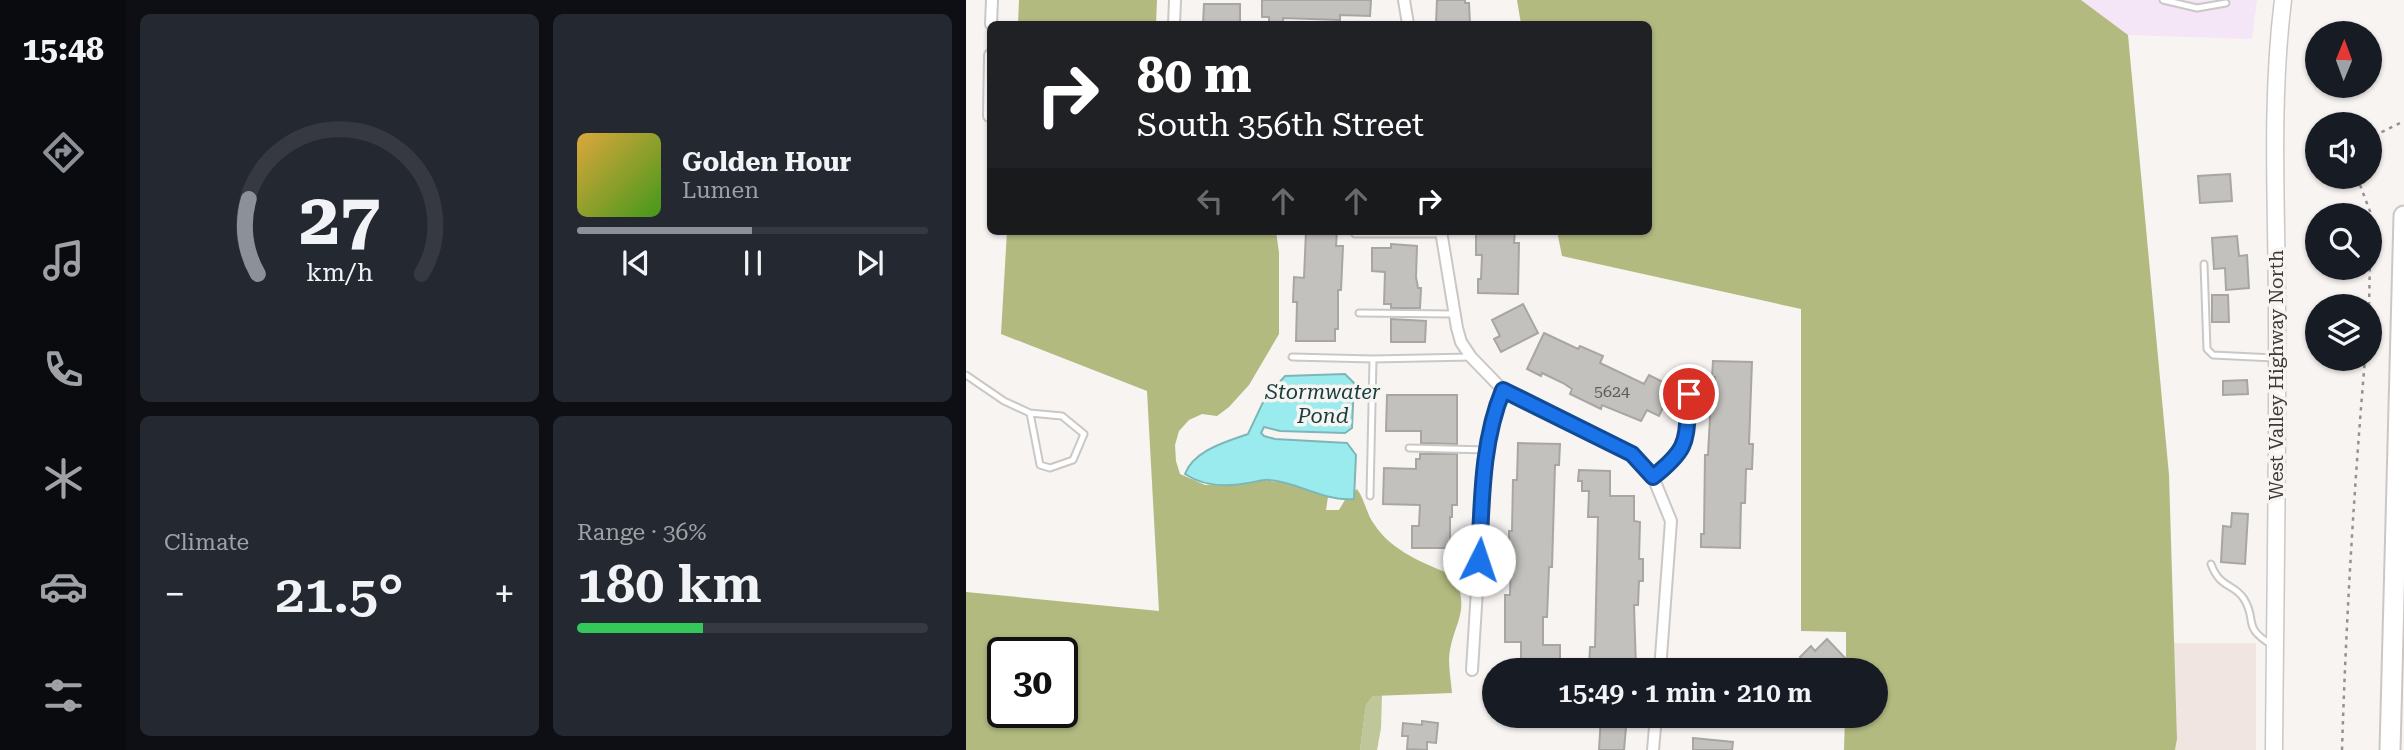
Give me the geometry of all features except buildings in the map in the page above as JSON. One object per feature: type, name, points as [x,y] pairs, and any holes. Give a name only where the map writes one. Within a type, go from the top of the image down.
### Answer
[{"type":"highway","points":[[2390,750],[2404,216]]},
{"type":"main road","name":"West Valley Highway North","points":[[2274,750],[2277,358],[2275,127],[2283,0]]},
{"type":"street","points":[[991,21],[992,0]]},
{"type":"street","points":[[1174,21],[1175,0]]},
{"type":"street","points":[[1404,0],[1408,21]]},
{"type":"street","points":[[1442,235],[1461,342],[1471,356],[1503,390],[1632,454],[1653,477],[1671,521],[1661,658]]},
{"type":"street","points":[[1472,670],[1487,450],[1491,419],[1503,390]]},
{"type":"street","points":[[1653,750],[1655,728]]},
{"type":"lane","points":[[2163,0],[2197,8],[2228,1]]},
{"type":"lane","points":[[2209,0],[2228,1]]},
{"type":"lane","points":[[2204,264],[2207,349],[2213,355],[2277,358]]},
{"type":"lane","points":[[1359,313],[1455,314]]},
{"type":"lane","points":[[1292,357],[1373,359],[1471,356]]},
{"type":"lane","points":[[1370,496],[1373,359]]},
{"type":"lane","points":[[966,375],[1004,401],[1030,413],[1062,416],[1084,434],[1073,460],[1050,468],[1040,465],[1030,413]]},
{"type":"lane","points":[[1653,477],[1676,458],[1684,447],[1689,394]]},
{"type":"lane","points":[[1409,448],[1487,450]]},
{"type":"lane","points":[[2210,564],[2216,577],[2245,601],[2252,629],[2260,638],[2275,647]]},
{"type":"path","points":[[2382,132],[2404,121]]},
{"type":"path","points":[[2362,189],[2371,214],[2369,294]]},
{"type":"path","points":[[2342,750],[2347,605],[2364,371]]},
{"type":"shaded area","points":[[2081,0],[2257,0],[2252,39],[2128,35]]},
{"type":"shaded area","points":[[2174,643],[2256,643],[2256,750],[2175,750],[2177,739]]},
{"type":"green space","points":[[1019,0],[1157,0],[1156,21],[1018,21]]},
{"type":"green space","points":[[1517,0],[2081,0],[2128,35],[2169,475],[2177,739],[2175,750],[1844,750],[1845,728],[1888,728],[1888,658],[1846,658],[1846,632],[1801,631],[1801,309],[1562,256],[1558,235],[1652,235],[1652,21],[1520,21]]},
{"type":"green space","points":[[1007,235],[1277,235],[1279,334],[1249,385],[1229,407],[1217,416],[1202,414],[1189,420],[1179,431],[1175,445],[1180,474],[1205,485],[1261,480],[1289,483],[1328,497],[1326,510],[1339,510],[1346,498],[1357,489],[1371,520],[1390,542],[1410,556],[1455,576],[1461,610],[1449,659],[1452,693],[1373,696],[1366,705],[1360,750],[966,750],[966,592],[1159,611],[1147,391],[1001,334]]},
{"type":"green space","points":[[1382,694],[1377,750],[1360,750],[1366,705],[1373,696]]},
{"type":"water","name":"Stormwater Pond","points":[[1345,374],[1354,383],[1352,428],[1345,433],[1280,431],[1264,427],[1261,433],[1275,439],[1347,443],[1356,455],[1354,499],[1333,498],[1280,482],[1264,480],[1215,485],[1185,474],[1189,466],[1203,453],[1248,434],[1265,398],[1285,376]]},
{"type":"route","points":[[1479,560],[1491,419],[1503,390],[1632,454],[1653,477],[1676,458],[1684,447],[1689,394]]}]
